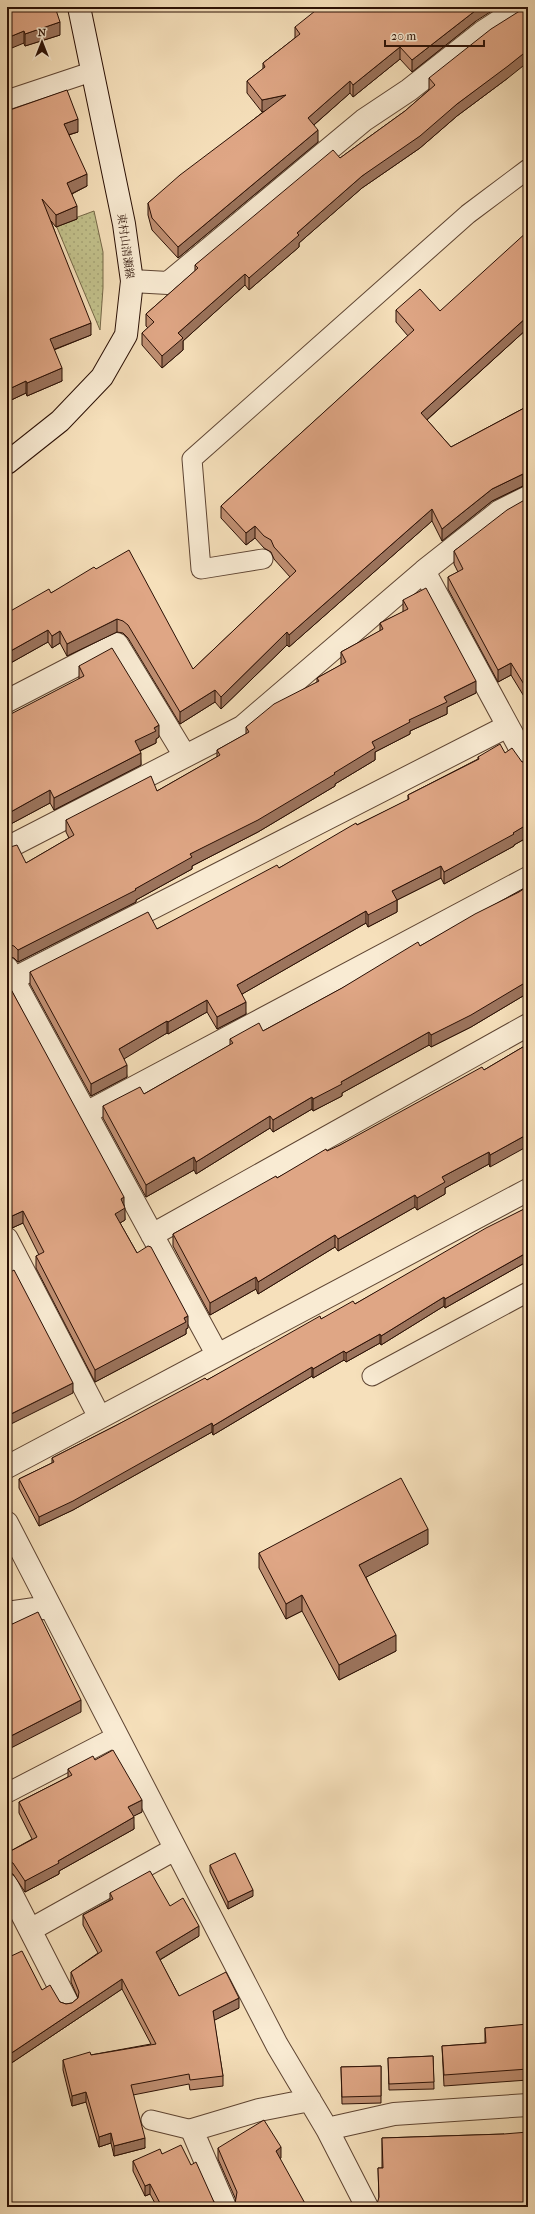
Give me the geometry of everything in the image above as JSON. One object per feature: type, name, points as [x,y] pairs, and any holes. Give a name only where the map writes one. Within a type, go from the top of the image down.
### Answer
[{"type":"street","points":[[132,282],[168,283],[364,120],[409,90],[484,31],[521,7]]},
{"type":"street","name":"東村山清瀬線","points":[[8,460],[60,421],[102,377],[126,335],[132,282],[124,224],[91,72],[82,9]]},
{"type":"street","points":[[7,848],[242,727],[424,571],[500,511],[528,497]]},
{"type":"street","points":[[424,571],[528,763]]},
{"type":"street","points":[[7,701],[117,644],[185,756]]},
{"type":"street","points":[[217,1354],[10,973],[508,726]]},
{"type":"street","points":[[86,1113],[528,878]]},
{"type":"street","points":[[152,1235],[528,1025]]},
{"type":"street","points":[[7,1467],[99,1416],[528,1190]]},
{"type":"street","points":[[7,1239],[99,1416]]},
{"type":"street","points":[[7,1523],[277,2045],[327,2128],[367,2207]]},
{"type":"street","points":[[7,1613],[49,1606]]},
{"type":"street","points":[[30,1930],[175,1849]]},
{"type":"street","points":[[7,1885],[67,2002]]},
{"type":"street","points":[[225,2207],[192,2130],[259,2110],[310,2100]]},
{"type":"street","points":[[327,2128],[394,2114],[528,2105]]},
{"type":"lane","points":[[7,100],[91,72]]},
{"type":"lane","points":[[263,559],[201,569],[192,460],[468,214],[528,169]]},
{"type":"lane","points":[[372,1376],[528,1292]]},
{"type":"lane","points":[[7,1793],[116,1736]]},
{"type":"lane","points":[[151,2120],[192,2130]]},
{"type":"shaded area","points":[[94,211],[103,252],[103,288],[100,330],[56,225]]},
{"type":"building","points":[[7,7],[55,7],[60,22],[25,34],[24,31],[7,38]]},
{"type":"building","points":[[320,7],[480,7],[412,60],[400,47],[353,85],[350,81],[308,118],[318,130],[178,247],[152,218],[148,203],[180,175],[286,95],[262,100],[247,81],[265,67],[263,63],[300,34],[295,27]]},
{"type":"building","points":[[528,7],[528,50],[457,104],[420,136],[362,176],[297,233],[299,235],[249,278],[245,274],[178,333],[183,338],[162,356],[142,333],[154,322],[146,314],[198,268],[195,265],[333,150],[340,158],[405,111],[435,85],[429,78],[491,29]]},
{"type":"building","points":[[67,90],[78,119],[64,124],[87,174],[67,183],[77,206],[56,215],[42,199],[91,323],[50,339],[62,368],[27,383],[26,381],[7,390],[7,111]]},
{"type":"building","points":[[528,231],[528,316],[421,413],[451,447],[528,406],[528,474],[523,474],[492,489],[442,529],[432,509],[289,635],[287,632],[221,697],[215,690],[180,712],[128,625],[123,621],[117,619],[67,644],[60,631],[52,636],[48,630],[7,653],[7,613],[49,589],[51,593],[94,567],[96,569],[129,550],[193,669],[296,571],[274,547],[271,540],[264,536],[255,526],[246,533],[221,506],[414,330],[396,310],[420,289],[440,311]]},
{"type":"building","points":[[528,498],[528,691],[511,663],[498,670],[448,577],[463,569],[454,551],[507,510]]},
{"type":"building","points":[[426,588],[476,681],[444,697],[447,702],[409,720],[410,722],[372,742],[375,748],[334,773],[335,774],[258,820],[190,854],[192,857],[135,889],[136,890],[18,950],[14,946],[7,944],[7,848],[17,845],[26,863],[74,835],[66,820],[151,776],[157,791],[220,755],[217,750],[249,732],[246,727],[274,704],[319,681],[317,678],[346,662],[341,652],[383,629],[380,623],[408,609],[403,600]]},
{"type":"building","points":[[112,648],[159,725],[154,728],[156,731],[135,741],[141,753],[54,798],[50,790],[7,814],[7,716],[84,676],[79,666]]},
{"type":"building","points":[[500,744],[505,753],[512,748],[522,762],[528,762],[528,824],[513,833],[514,834],[444,872],[441,866],[392,891],[397,900],[368,915],[366,911],[237,985],[246,1002],[217,1017],[207,1000],[119,1049],[127,1065],[91,1084],[30,972],[148,912],[157,929],[277,865],[279,868],[356,823],[357,825],[409,799],[408,795],[479,759],[478,757]]},
{"type":"building","points":[[528,886],[528,981],[471,1015],[431,1035],[429,1032],[341,1082],[342,1084],[313,1099],[312,1097],[273,1120],[270,1116],[196,1162],[194,1157],[146,1185],[103,1106],[140,1087],[144,1094],[233,1043],[230,1039],[259,1023],[263,1031],[342,988],[418,942],[420,946],[475,914]]},
{"type":"building","points":[[7,982],[124,1197],[121,1199],[125,1208],[115,1214],[137,1253],[148,1246],[151,1247],[188,1316],[184,1318],[186,1322],[95,1370],[36,1256],[44,1252],[23,1211],[12,1216],[7,1216]]},
{"type":"building","points":[[528,1044],[528,1134],[490,1155],[489,1152],[442,1177],[445,1182],[417,1198],[415,1195],[338,1239],[335,1235],[258,1282],[256,1277],[210,1303],[173,1234],[276,1176],[277,1178],[326,1149],[327,1151],[340,1145],[482,1067],[484,1070]]},
{"type":"building","points":[[528,1207],[528,1252],[445,1299],[444,1297],[381,1336],[380,1334],[346,1353],[344,1351],[313,1369],[312,1367],[213,1426],[212,1423],[73,1501],[39,1517],[19,1479],[54,1462],[52,1458],[205,1378],[207,1380],[320,1316],[321,1319],[353,1301],[355,1304],[486,1228]]},
{"type":"building","points":[[14,1270],[73,1383],[7,1416],[7,1274]]},
{"type":"building","points":[[401,1478],[428,1529],[359,1565],[396,1635],[339,1665],[302,1595],[286,1604],[259,1553]]},
{"type":"building","points":[[38,1612],[81,1700],[7,1738],[7,1631],[10,1629],[8,1626]]},
{"type":"building","points":[[113,1750],[142,1800],[128,1807],[134,1817],[58,1861],[59,1863],[25,1881],[13,1863],[7,1861],[7,1853],[37,1837],[19,1802],[72,1775],[68,1769],[93,1756],[95,1760]]},
{"type":"building","points":[[235,1853],[253,1890],[228,1902],[210,1865]]},
{"type":"building","points":[[150,1871],[170,1906],[183,1898],[199,1926],[156,1952],[179,1996],[226,1972],[239,1998],[213,2011],[223,2076],[190,2080],[189,2074],[131,2085],[145,2138],[114,2146],[111,2133],[99,2137],[86,2092],[72,2096],[63,2060],[90,2052],[91,2055],[156,2044],[122,1979],[7,2056],[7,1958],[22,1951],[42,1990],[50,1985],[60,2002],[66,2004],[72,2003],[78,1998],[79,1992],[71,1972],[102,1951],[83,1915],[113,1899],[110,1893]]},
{"type":"building","points":[[528,2011],[528,2019],[525,2012]]},
{"type":"building","points":[[528,2024],[528,2069],[444,2075],[442,2046],[486,2043],[485,2028]]},
{"type":"building","points":[[433,2056],[434,2082],[389,2084],[388,2058]]},
{"type":"building","points":[[381,2066],[381,2096],[342,2097],[341,2067]]},
{"type":"building","points":[[264,2120],[281,2147],[276,2151],[307,2207],[231,2207],[235,2204],[237,2192],[218,2148]]},
{"type":"building","points":[[528,2132],[528,2207],[371,2207],[377,2204],[379,2197],[378,2168],[383,2168],[382,2138]]},
{"type":"building","points":[[181,2145],[191,2165],[196,2162],[214,2202],[220,2207],[162,2207],[150,2184],[145,2186],[133,2161],[160,2149],[162,2154]]}]
